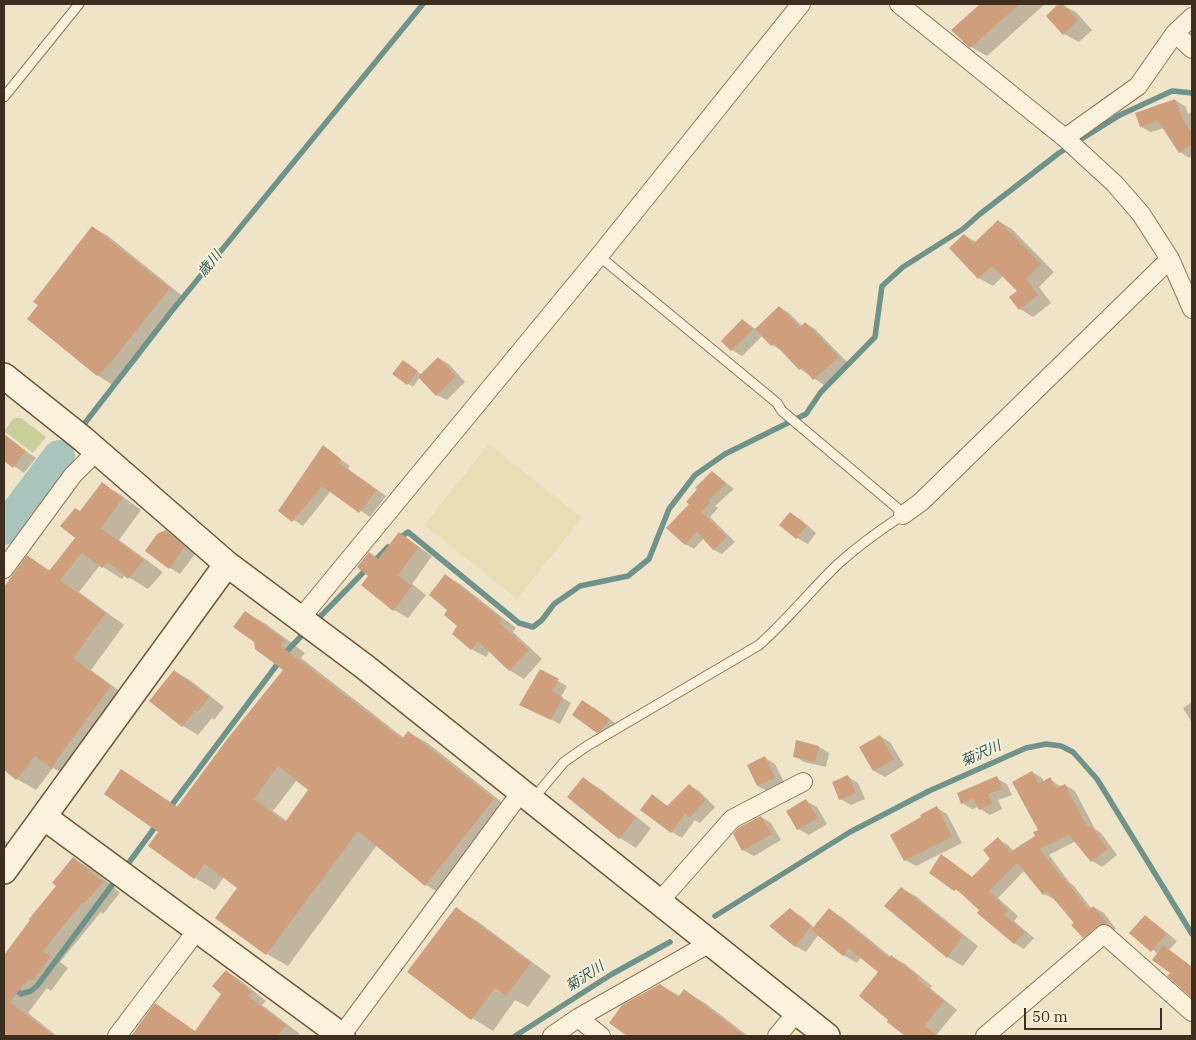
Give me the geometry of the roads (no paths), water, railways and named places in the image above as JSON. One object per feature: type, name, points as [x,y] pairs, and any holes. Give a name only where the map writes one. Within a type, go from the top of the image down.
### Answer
[{"type":"street","points":[[300,619],[599,256],[801,4]]},
{"type":"street","points":[[898,4],[1065,138],[1115,184],[1141,214],[1170,259],[1192,309]]},
{"type":"street","points":[[1065,138],[1138,86],[1175,33],[1192,17]]},
{"type":"street","points":[[1175,33],[1192,49]]},
{"type":"street","points":[[903,514],[921,502],[1170,259]]},
{"type":"street","points":[[4,376],[82,438],[227,564],[365,667],[827,1036]]},
{"type":"street","points":[[4,569],[73,475],[82,438]]},
{"type":"street","points":[[4,871],[227,564]]},
{"type":"street","points":[[659,902],[732,819],[803,782]]},
{"type":"street","points":[[44,817],[342,1036],[526,796]]},
{"type":"street","points":[[117,1036],[198,929]]},
{"type":"street","points":[[985,1036],[1104,934],[1192,1012]]},
{"type":"street","points":[[552,1036],[578,1018],[710,943]]},
{"type":"street","points":[[777,1036],[796,1012]]},
{"type":"street","points":[[578,1018],[601,1036]]},
{"type":"lane","points":[[4,97],[79,4]]},
{"type":"lane","points":[[526,796],[544,783],[564,762],[587,746],[759,645],[774,632],[838,565],[869,537],[903,514],[782,411],[777,403],[599,256]]},
{"type":"waterway","name":"歳川","points":[[81,428],[171,312],[423,4]]},
{"type":"waterway","points":[[397,540],[408,532],[519,623],[533,627],[542,620],[554,604],[580,586],[628,576],[649,559],[669,509],[695,475],[725,454],[806,414],[821,392],[875,337],[882,286],[903,267],[963,229],[1059,153],[1120,115],[1172,91],[1192,93]]},
{"type":"waterway","name":"歳川","points":[[59,456],[73,437]]},
{"type":"waterway","name":"歳川","points":[[4,529],[59,456]]},
{"type":"waterway","points":[[314,623],[388,547]]},
{"type":"waterway","points":[[168,810],[288,650],[306,631]]},
{"type":"waterway","name":"菊沢川","points":[[715,916],[850,832],[929,791],[1026,748],[1046,744],[1061,746],[1073,752],[1097,779],[1192,934]]},
{"type":"waterway","points":[[125,868],[158,823]]},
{"type":"waterway","points":[[4,982],[21,994],[31,991],[37,986],[118,877]]},
{"type":"waterway","name":"菊沢川","points":[[515,1036],[612,974],[670,942]]}]
